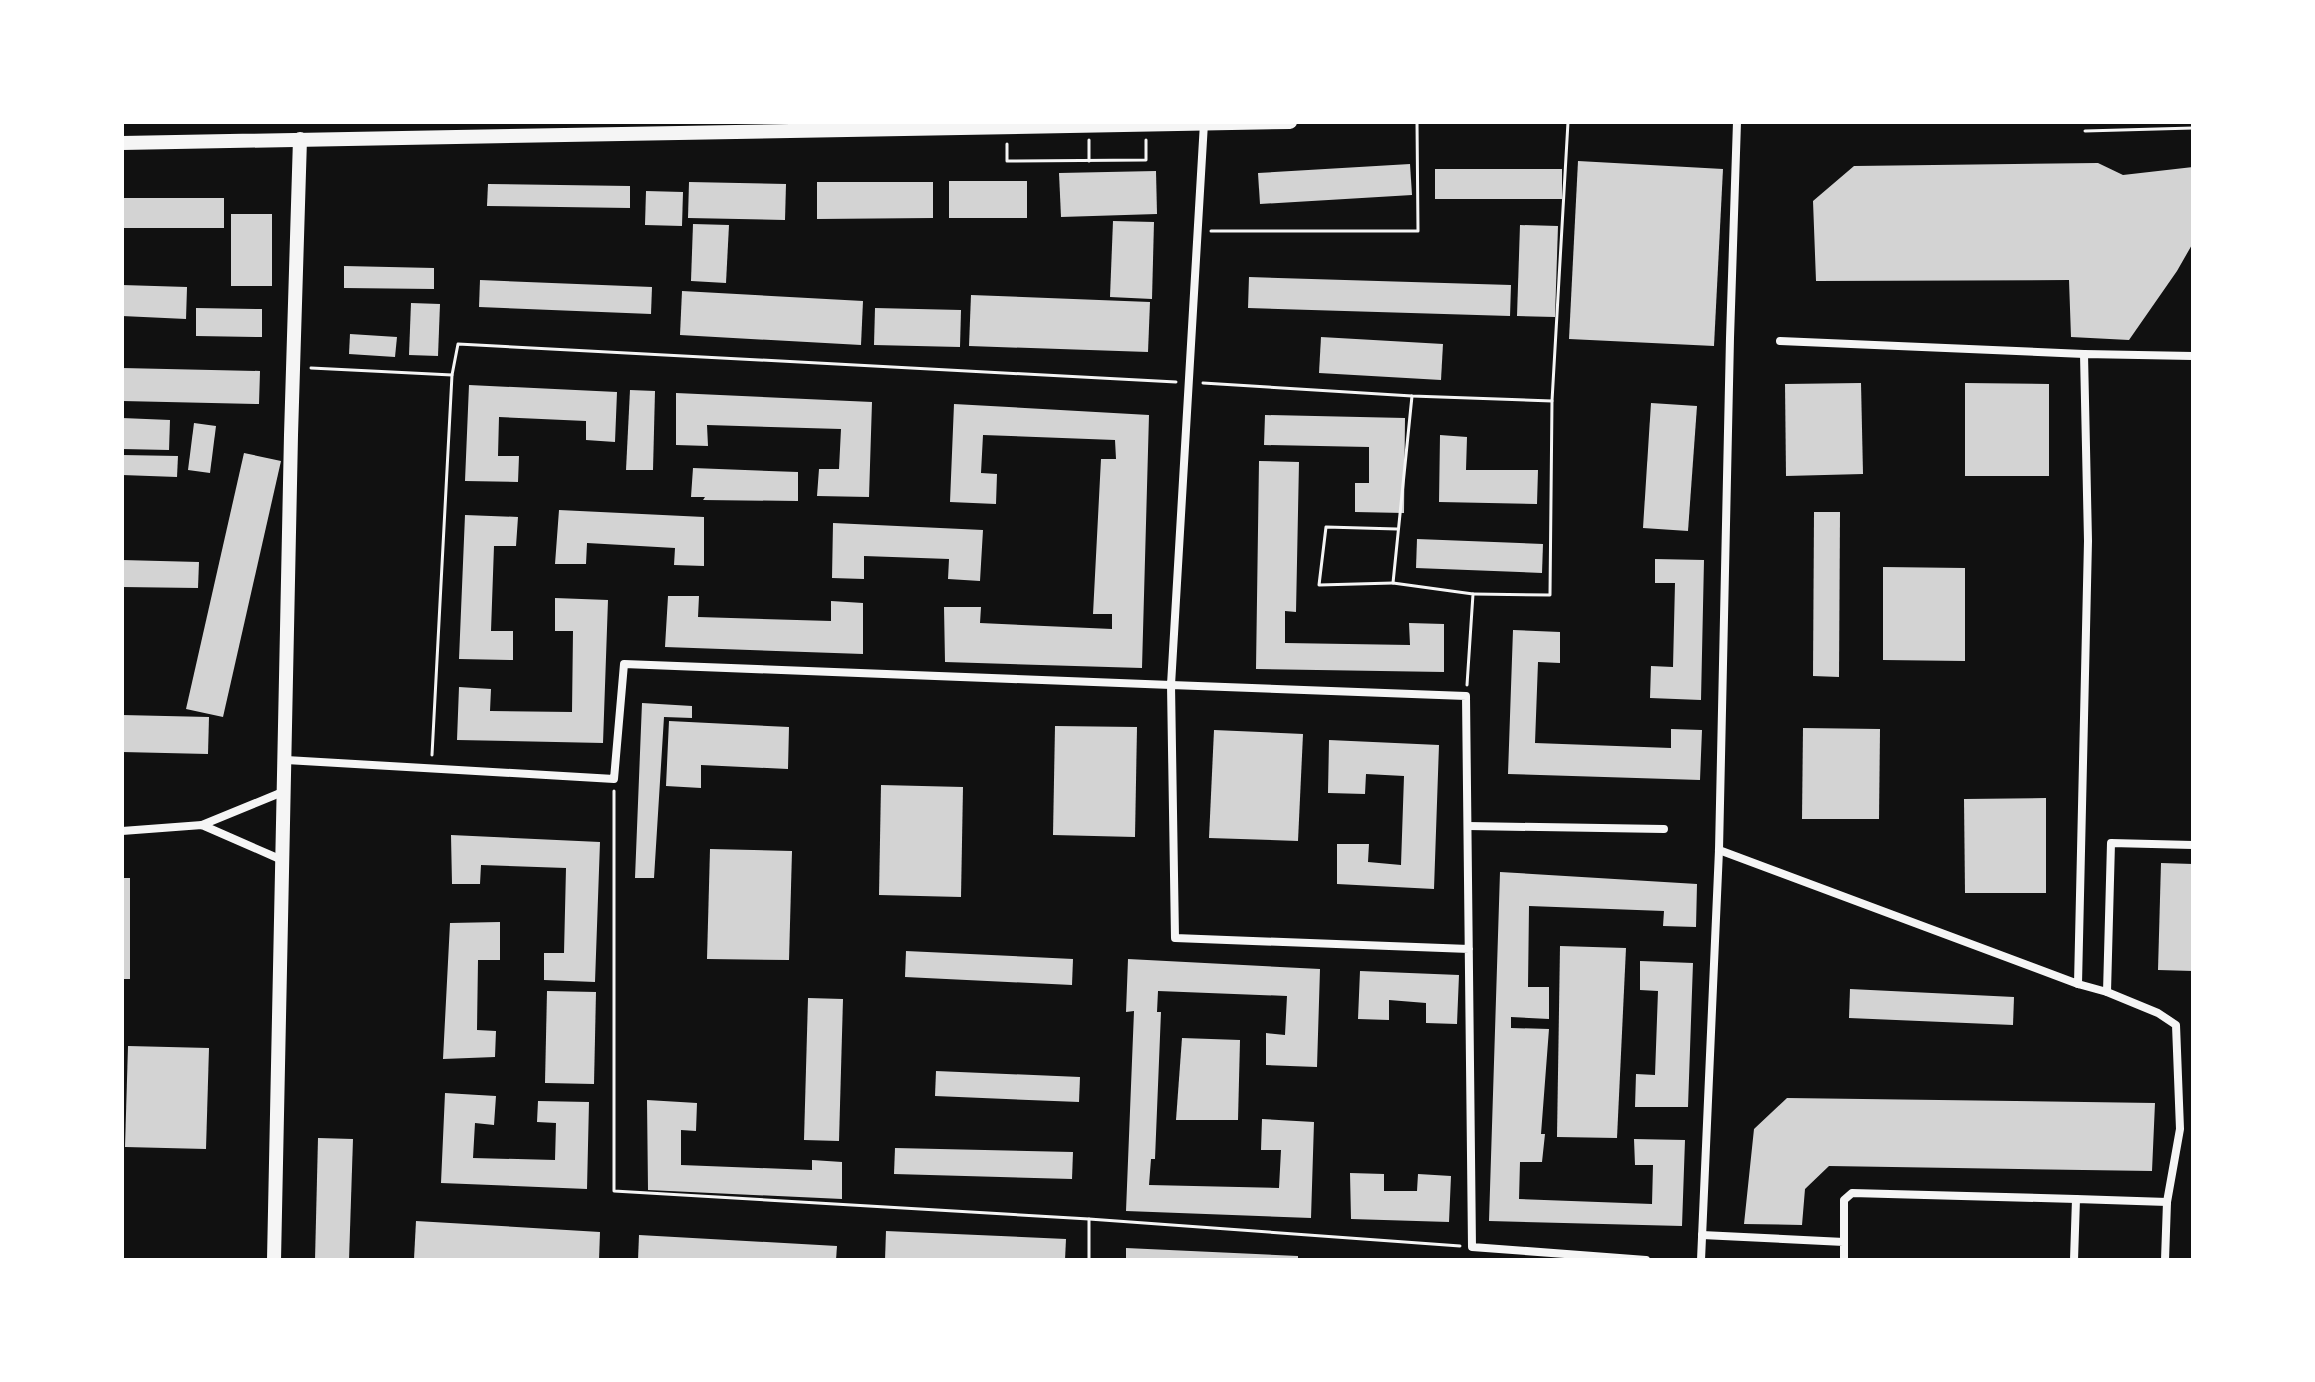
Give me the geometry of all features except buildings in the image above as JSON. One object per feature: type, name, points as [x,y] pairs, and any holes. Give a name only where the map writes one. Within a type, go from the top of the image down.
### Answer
[{"type":"street","points":[[122,143],[1290,122]]},
{"type":"street","points":[[1701,1260],[1719,850],[1737,122]]},
{"type":"street","points":[[1204,123],[1171,685],[1175,938],[1469,949]]},
{"type":"street","points":[[274,1260],[300,139]]},
{"type":"street","points":[[1780,341],[2193,356]]},
{"type":"street","points":[[2078,984],[2088,541],[2084,354]]},
{"type":"street","points":[[286,760],[614,779],[624,664],[1466,696],[1472,1247],[1646,1260]]},
{"type":"street","points":[[122,831],[202,825],[285,791]]},
{"type":"street","points":[[202,825],[283,860]]},
{"type":"street","points":[[1468,826],[1664,829]]},
{"type":"street","points":[[2107,992],[2111,843],[2193,845]]},
{"type":"street","points":[[1719,850],[2078,984],[2107,992],[2158,1013],[2176,1025],[2180,1129],[2167,1202],[2165,1260]]},
{"type":"street","points":[[1844,1260],[1844,1200],[1852,1193],[2167,1202]]},
{"type":"street","points":[[2074,1260],[2076,1199]]},
{"type":"street","points":[[1702,1235],[1844,1242]]},
{"type":"path","points":[[1198,230],[1418,231],[1417,122]]},
{"type":"path","points":[[1399,529],[1326,527],[1319,585],[1393,583],[1473,594],[1550,595],[1552,401],[1568,122]]},
{"type":"path","points":[[2085,131],[2193,128]]},
{"type":"path","points":[[1007,161],[1146,160]]},
{"type":"path","points":[[432,769],[452,375],[458,344],[1552,401]]},
{"type":"path","points":[[295,368],[452,375]]},
{"type":"path","points":[[1393,583],[1412,396]]},
{"type":"path","points":[[1466,696],[1473,594]]},
{"type":"path","points":[[614,779],[614,1191],[1089,1219],[1472,1247]]},
{"type":"path","points":[[1089,1219],[1089,1260]]}]
